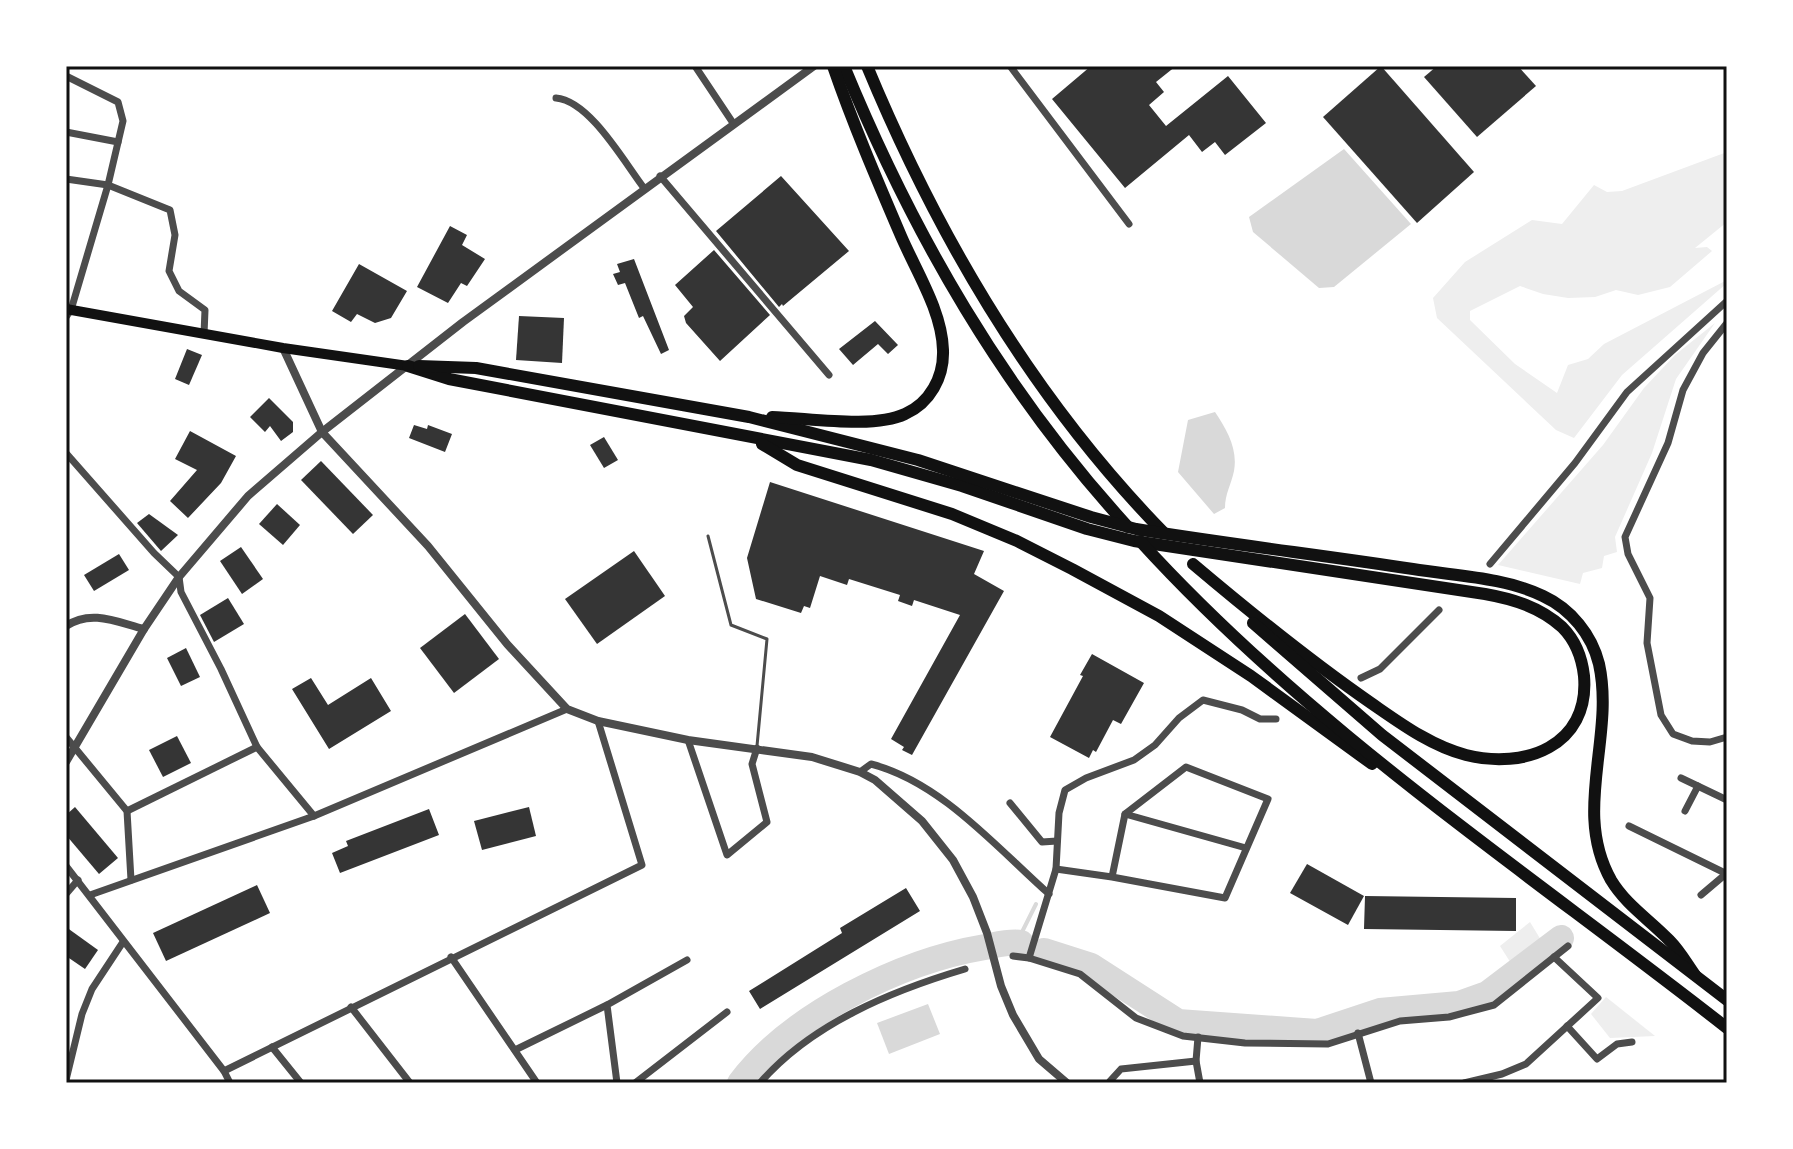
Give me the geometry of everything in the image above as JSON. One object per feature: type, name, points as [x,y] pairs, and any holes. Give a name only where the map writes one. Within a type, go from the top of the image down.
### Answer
[{"type":"highway","points":[[749,417],[862,422],[893,418],[927,399],[940,375],[943,347],[936,316],[866,154],[833,66]]},
{"type":"highway","points":[[844,66],[897,188],[962,306],[1040,421],[1116,514],[1206,610],[1256,657],[1366,750],[1727,1028]]},
{"type":"highway","points":[[867,66],[916,175],[981,296],[1051,398],[1142,511],[1276,645],[1382,735],[1727,1000]]},
{"type":"highway","points":[[408,366],[476,368],[749,417],[918,460],[1134,541],[1259,552],[1506,584],[1544,597],[1575,619],[1595,649],[1602,682],[1593,806],[1597,845],[1610,878],[1620,894],[1670,941],[1695,975]]},
{"type":"highway","points":[[408,366],[449,379],[871,460],[1058,513]]},
{"type":"highway","points":[[750,437],[797,465],[952,514],[1017,541],[1159,616],[1251,676],[1558,900]]},
{"type":"highway","points":[[1193,564],[1335,678],[1405,726],[1464,755],[1499,760],[1532,756],[1557,743],[1576,720],[1584,689],[1580,658],[1564,629],[1536,609],[1485,594],[1259,552]]},
{"type":"main road","points":[[68,312],[408,366]]},
{"type":"street","points":[[695,66],[733,123]]},
{"type":"street","points":[[66,762],[144,629],[179,577],[248,496],[322,432],[463,322],[814,66]]},
{"type":"street","points":[[1010,66],[1129,224]]},
{"type":"street","points":[[66,76],[118,102],[123,121],[108,185],[68,312]]},
{"type":"street","points":[[556,98],[565,99],[591,119],[644,188]]},
{"type":"street","points":[[66,132],[118,142]]},
{"type":"street","points":[[660,176],[829,375]]},
{"type":"street","points":[[66,179],[108,185],[170,210],[175,235],[169,271],[179,291],[205,310],[204,334]]},
{"type":"street","points":[[1490,564],[1575,463],[1627,392],[1727,301]]},
{"type":"street","points":[[1727,323],[1703,353],[1683,390],[1668,443],[1625,537],[1628,554],[1650,598],[1647,643],[1661,715],[1673,734],[1692,741],[1710,742],[1727,737]]},
{"type":"street","points":[[283,348],[322,432],[428,546],[507,644],[567,709],[598,721],[688,740],[812,757],[860,772],[875,780],[922,821],[953,860],[973,897],[1013,1015],[1039,1059],[1067,1083]]},
{"type":"street","points":[[66,453],[179,577],[181,592],[257,747],[314,816]]},
{"type":"street","points":[[1361,678],[1380,669],[1439,610]]},
{"type":"street","points":[[66,626],[77,618],[89,616],[144,629]]},
{"type":"street","points":[[1029,958],[1056,869],[1059,813],[1065,790],[1086,778],[1134,760],[1155,745],[1179,718],[1203,700],[1242,710],[1260,719],[1276,719]]},
{"type":"street","points":[[90,895],[314,816],[567,709]]},
{"type":"street","points":[[224,1071],[642,865],[598,721]]},
{"type":"street","points":[[66,737],[127,811],[131,880]]},
{"type":"street","points":[[688,740],[727,855],[767,822],[752,764],[757,748]]},
{"type":"street","points":[[127,811],[257,747]]},
{"type":"street","points":[[860,772],[871,764],[884,768],[945,801],[1049,894]]},
{"type":"street","points":[[1056,869],[1225,898],[1268,799],[1186,767],[1125,814],[1112,877]]},
{"type":"street","points":[[1681,778],[1727,800]]},
{"type":"street","points":[[1685,811],[1698,786]]},
{"type":"street","points":[[1010,803],[1042,842],[1057,841]]},
{"type":"street","points":[[1125,814],[1246,848]]},
{"type":"street","points":[[1629,826],[1727,873],[1701,895]]},
{"type":"street","points":[[66,866],[224,1071],[230,1083]]},
{"type":"street","points":[[66,894],[78,880]]},
{"type":"street","points":[[66,1080],[82,1014],[92,989],[123,942]]},
{"type":"street","points":[[1013,956],[1080,974],[1136,1018],[1183,1036],[1245,1043],[1328,1044],[1400,1021],[1449,1017],[1494,1005],[1568,946]]},
{"type":"street","points":[[451,957],[537,1083]]},
{"type":"street","points":[[1464,1083],[1502,1074],[1526,1064],[1598,998],[1554,957]]},
{"type":"street","points":[[515,1050],[607,1005],[687,960]]},
{"type":"street","points":[[760,1083],[773,1068],[842,1018],[929,980],[965,969]]},
{"type":"street","points":[[607,1005],[617,1083]]},
{"type":"street","points":[[351,1007],[410,1083]]},
{"type":"street","points":[[635,1083],[727,1012]]},
{"type":"street","points":[[1567,1026],[1597,1059],[1617,1044],[1632,1042]]},
{"type":"street","points":[[1358,1033],[1371,1083]]},
{"type":"street","points":[[1198,1037],[1196,1061],[1200,1083]]},
{"type":"street","points":[[272,1047],[301,1083]]},
{"type":"street","points":[[1110,1081],[1121,1069],[1196,1061]]},
{"type":"lane","points":[[708,536],[731,625],[767,639],[757,748]]},
{"type":"shaded area","points":[[1344,149],[1411,224],[1334,287],[1319,288],[1253,232],[1249,217]]},
{"type":"shaded area","points":[[1727,152],[1727,222],[1695,248],[1707,247],[1712,251],[1670,287],[1638,295],[1616,290],[1595,297],[1568,298],[1520,286],[1470,311],[1470,320],[1515,364],[1557,393],[1568,365],[1588,359],[1604,344],[1727,280],[1622,375],[1574,438],[1556,430],[1437,318],[1433,298],[1465,262],[1532,220],[1562,224],[1594,185],[1607,192],[1622,191]]},
{"type":"shaded area","points":[[1715,323],[1676,379],[1652,453],[1615,537],[1617,552],[1604,556],[1602,568],[1583,573],[1580,584],[1498,565],[1603,445],[1644,388],[1675,355]]},
{"type":"shaded area","points":[[1215,412],[1230,440],[1235,463],[1225,508],[1214,514],[1178,472],[1188,420]]},
{"type":"shaded area","points":[[1530,922],[1544,945],[1514,968],[1500,946]]},
{"type":"shaded area","points":[[1606,997],[1655,1036],[1610,1038],[1591,1014]]},
{"type":"shaded area","points":[[928,1004],[940,1034],[889,1054],[877,1023]]},
{"type":"building","points":[[1091,66],[1176,66],[1156,82],[1164,92],[1149,105],[1166,126],[1228,76],[1266,123],[1225,155],[1215,142],[1202,152],[1189,135],[1125,188],[1052,99]]},
{"type":"building","points":[[1381,66],[1474,172],[1417,223],[1323,117]]},
{"type":"building","points":[[1437,66],[1518,66],[1536,86],[1477,137],[1424,77]]},
{"type":"building","points":[[781,176],[849,251],[779,307],[716,231]]},
{"type":"building","points":[[450,226],[467,235],[462,245],[485,259],[467,286],[461,283],[448,303],[417,287]]},
{"type":"building","points":[[714,250],[770,315],[720,361],[686,323],[684,316],[693,307],[675,285]]},
{"type":"building","points":[[634,259],[669,350],[661,354],[643,316],[639,318],[625,283],[618,285],[613,274],[620,272],[617,264]]},
{"type":"building","points":[[359,264],[407,291],[391,318],[375,323],[357,314],[351,322],[332,311]]},
{"type":"building","points":[[519,316],[564,318],[562,363],[516,360]]},
{"type":"building","points":[[875,321],[898,345],[888,354],[878,344],[853,365],[839,349]]},
{"type":"building","points":[[187,349],[202,355],[189,385],[175,379]]},
{"type":"building","points":[[269,398],[293,422],[293,432],[281,441],[270,426],[265,432],[250,417]]},
{"type":"building","points":[[414,425],[427,429],[428,425],[452,434],[445,452],[409,438]]},
{"type":"building","points":[[190,431],[236,456],[221,483],[188,518],[170,501],[197,470],[175,459]]},
{"type":"building","points":[[604,437],[618,460],[604,468],[590,445]]},
{"type":"building","points":[[321,461],[373,515],[353,534],[301,480]]},
{"type":"building","points":[[770,482],[984,551],[974,574],[1004,591],[912,755],[891,739],[960,615],[914,600],[912,606],[898,601],[900,595],[849,579],[847,585],[820,576],[810,608],[804,606],[801,613],[756,599],[747,558]]},
{"type":"building","points":[[277,504],[300,525],[283,545],[259,524]]},
{"type":"building","points":[[149,514],[178,535],[161,551],[137,523]]},
{"type":"building","points":[[241,547],[263,579],[242,594],[220,561]]},
{"type":"building","points":[[634,551],[665,596],[597,644],[565,599]]},
{"type":"building","points":[[119,554],[129,570],[94,591],[84,575]]},
{"type":"building","points":[[228,598],[244,624],[214,642],[200,615]]},
{"type":"building","points":[[465,614],[499,659],[454,693],[420,648]]},
{"type":"building","points":[[186,648],[200,677],[181,686],[167,658]]},
{"type":"building","points":[[1092,654],[1144,683],[1121,724],[1113,720],[1096,752],[1093,750],[1089,758],[1050,737]]},
{"type":"building","points":[[311,678],[328,705],[371,678],[391,711],[329,749],[292,689]]},
{"type":"building","points":[[177,736],[191,763],[163,777],[149,750]]},
{"type":"building","points":[[75,807],[118,858],[99,874],[66,835],[66,815]]},
{"type":"building","points":[[529,807],[536,836],[482,850],[474,821]]},
{"type":"building","points":[[429,809],[439,835],[340,873],[332,853],[348,846],[346,841]]},
{"type":"building","points":[[1307,864],[1364,896],[1348,925],[1290,893]]},
{"type":"building","points":[[257,885],[270,913],[166,961],[153,933]]},
{"type":"building","points":[[906,888],[920,911],[760,1009],[749,991],[842,933],[840,928]]},
{"type":"building","points":[[1365,896],[1516,898],[1516,931],[1364,929]]},
{"type":"building","points":[[66,927],[98,950],[85,969],[66,956]]},
{"type":"waterway","points":[[1017,942],[1036,904]]},
{"type":"waterway","points":[[1044,951],[1091,966],[1178,1022],[1317,1032],[1380,1011],[1459,1004],[1487,994],[1561,938]]},
{"type":"waterway","points":[[740,1083],[788,1035],[818,1014],[884,978],[952,954],[1012,942],[1021,943]]}]
